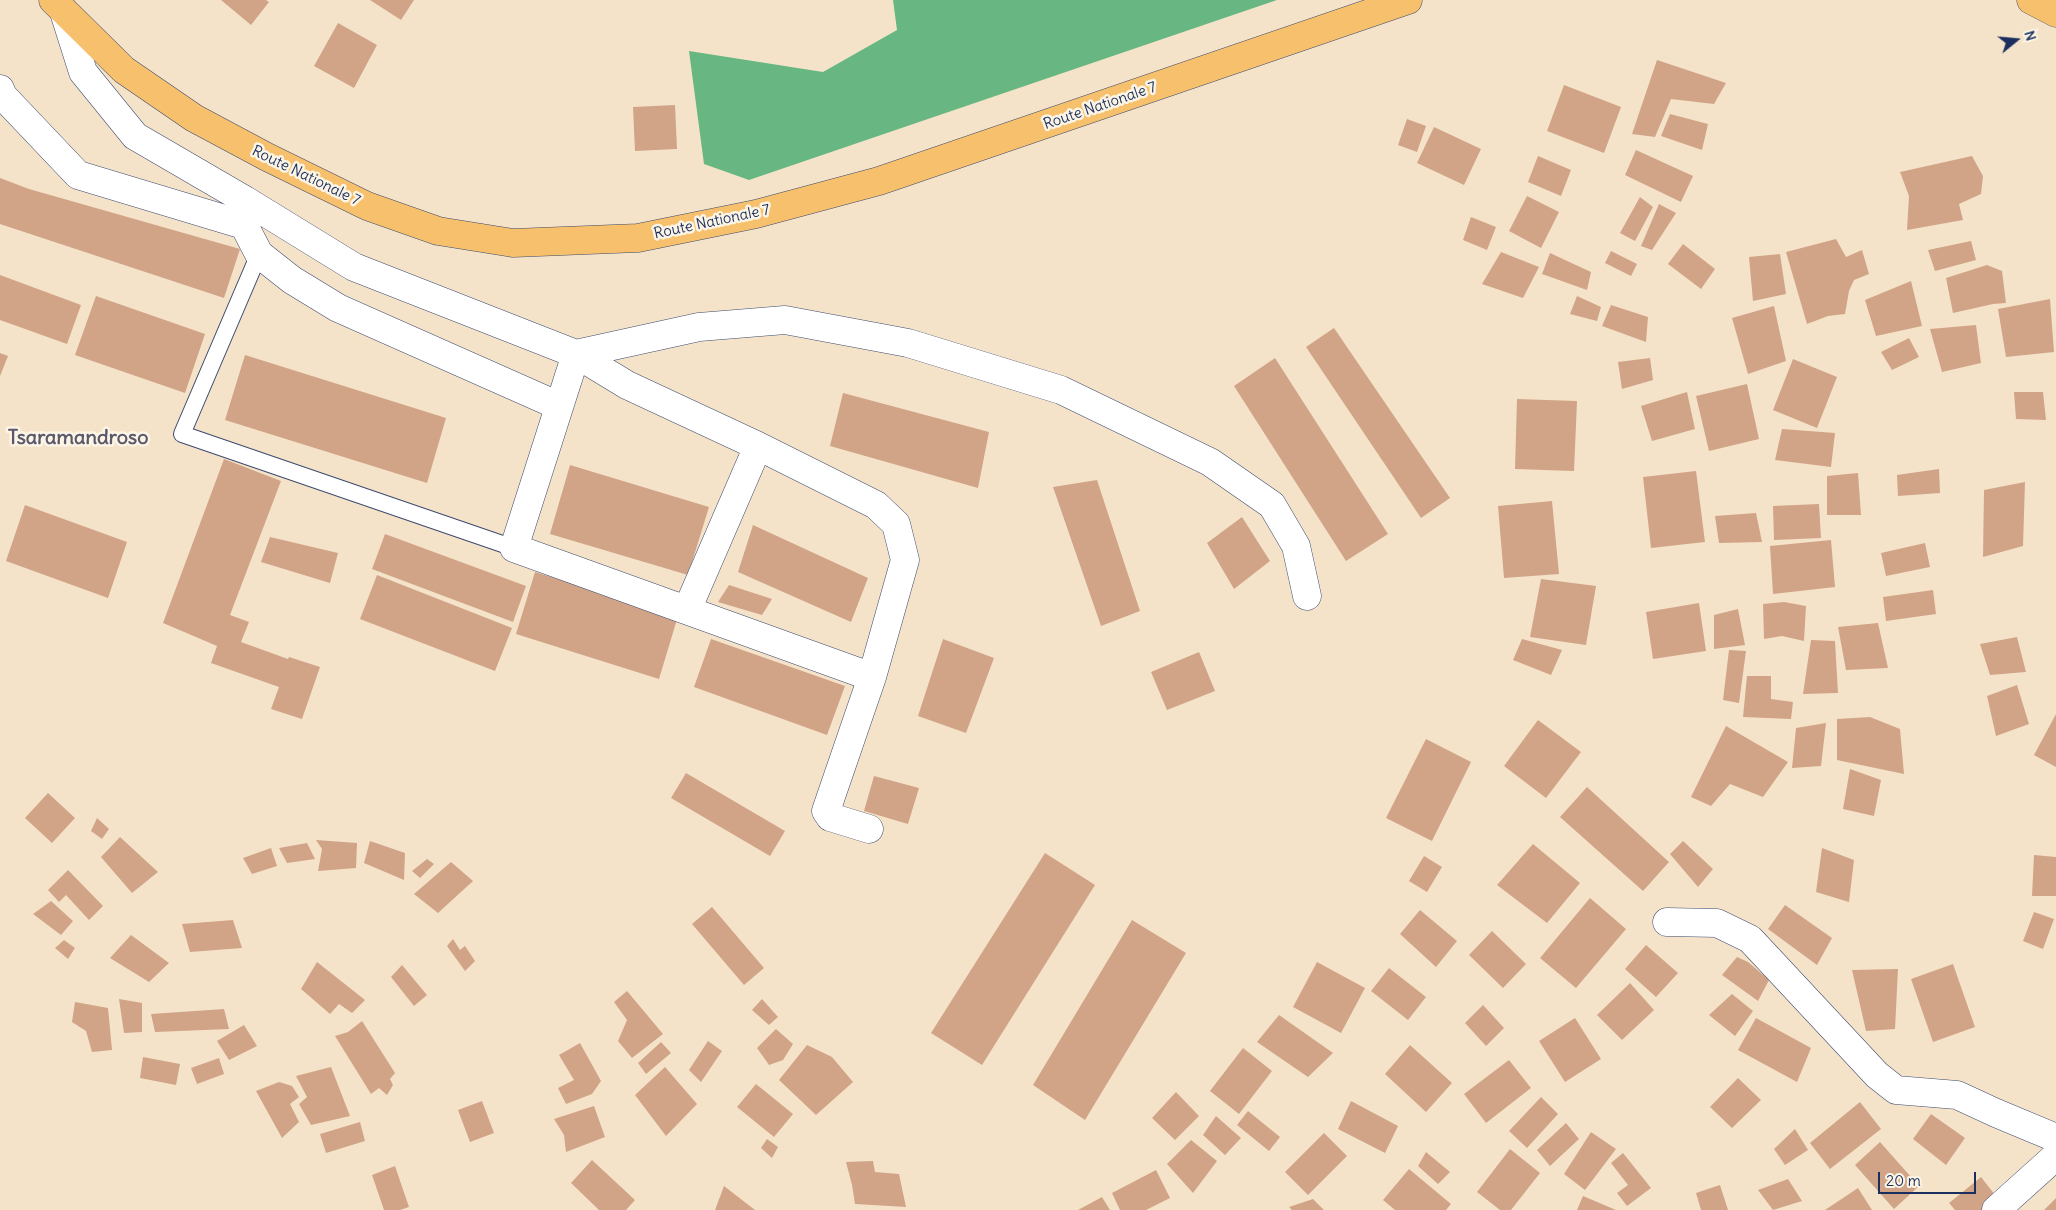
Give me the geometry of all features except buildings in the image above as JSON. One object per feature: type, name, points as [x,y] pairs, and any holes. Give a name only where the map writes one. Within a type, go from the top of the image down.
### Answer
[{"type":"main road","name":"Route Nationale 7","points":[[58,6],[124,70],[194,118],[367,206],[438,231],[512,243],[638,238],[756,214],[813,199],[879,181],[1408,0]]},
{"type":"main road","points":[[2031,0],[2056,13]]},
{"type":"street","points":[[58,6],[83,72],[136,136],[354,267],[576,354],[628,385],[758,446],[876,505],[896,524],[905,560],[872,677],[826,811],[830,816],[869,829]]},
{"type":"street","points":[[0,90],[3,96],[78,174],[244,225],[259,254],[292,280],[338,308],[559,406]]},
{"type":"street","points":[[576,354],[699,327],[785,320],[908,343],[1061,390],[1210,462],[1272,505],[1296,546],[1306,596]]},
{"type":"street","points":[[576,354],[514,548],[872,677]]},
{"type":"street","points":[[687,610],[758,446]]},
{"type":"street","points":[[1667,922],[1717,923],[1750,940],[1877,1075],[1896,1090],[1957,1094],[1996,1113],[2056,1138]]},
{"type":"street","points":[[1996,1210],[2056,1156]]},
{"type":"lane","points":[[259,254],[182,434],[514,548]]},
{"type":"green space","points":[[893,0],[1277,0],[749,180],[704,164],[689,51],[823,72],[897,30]]},
{"type":"district","name":"Tsaramandroso","points":[[78,438]]}]
